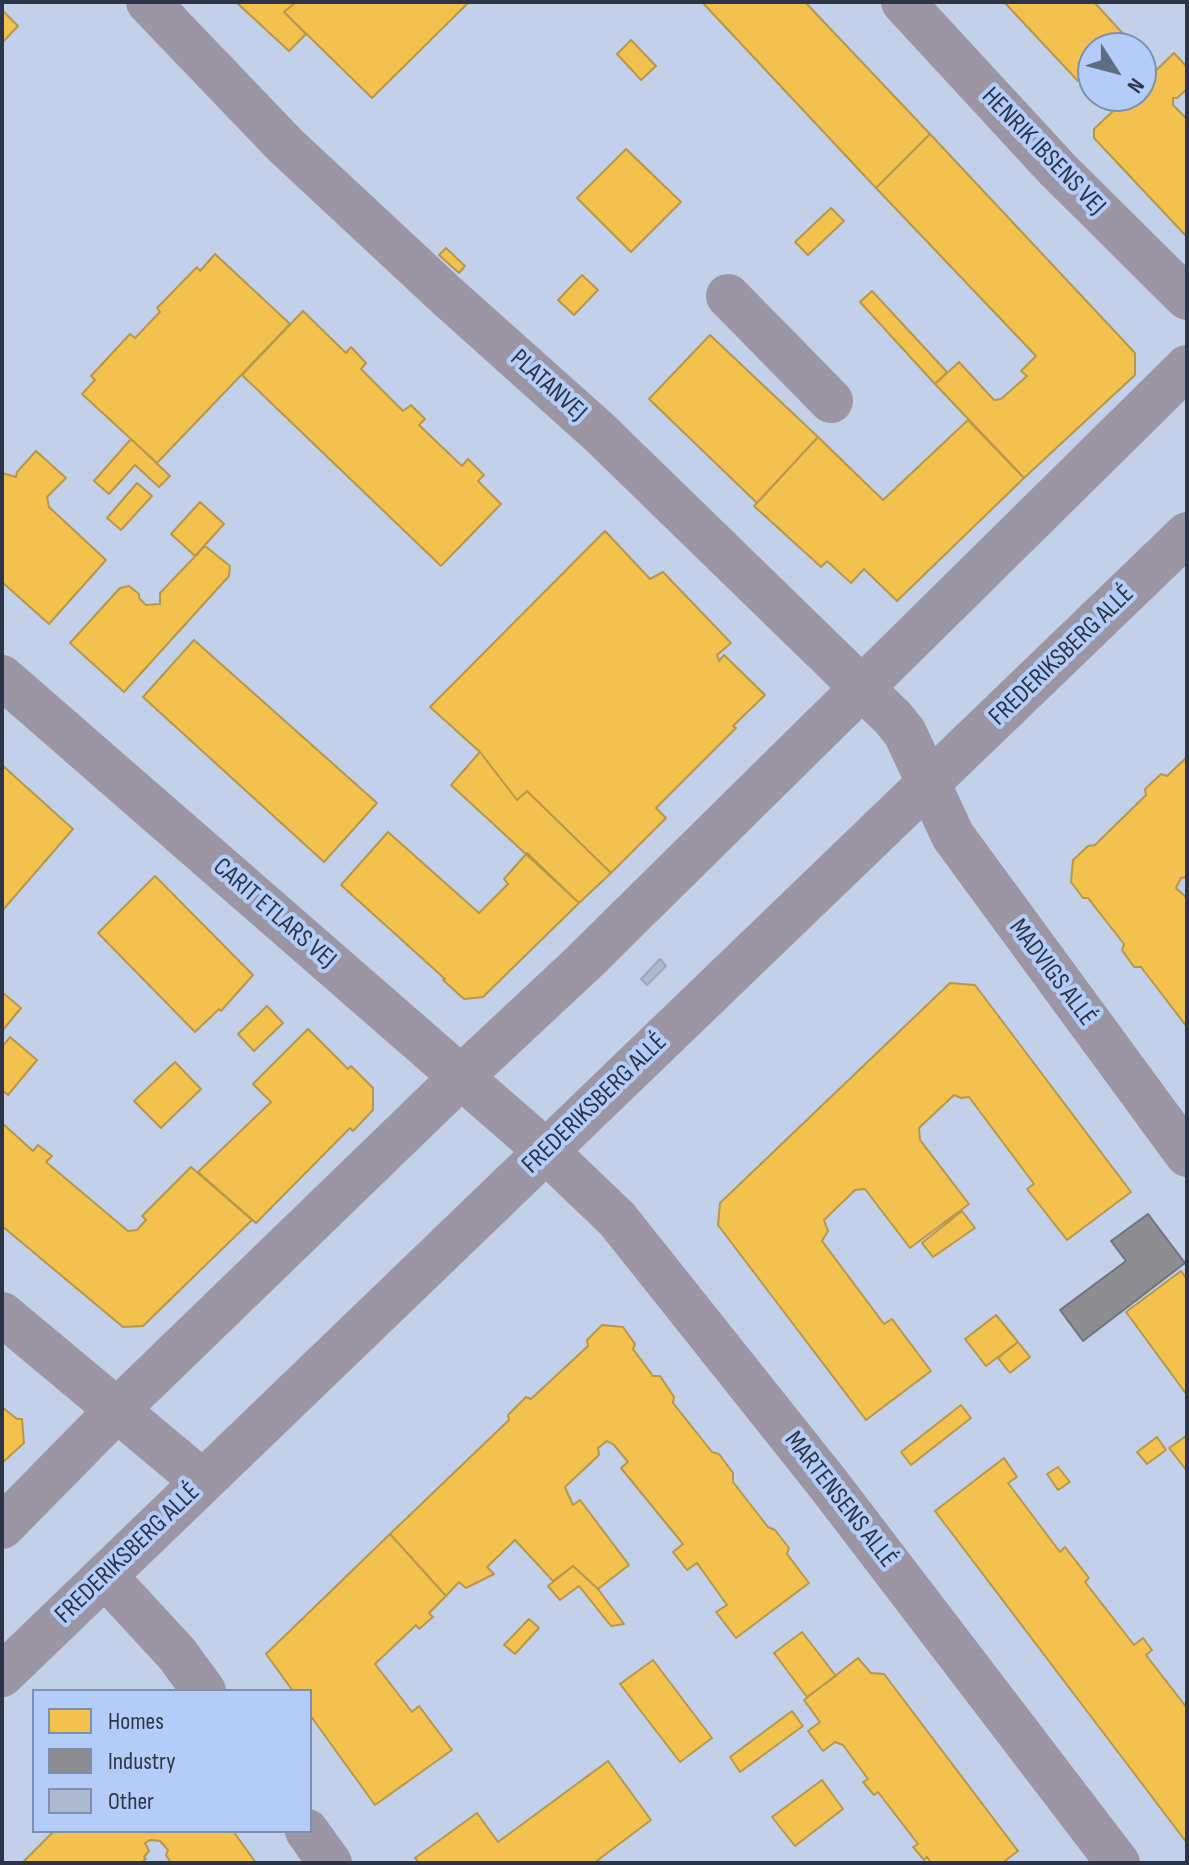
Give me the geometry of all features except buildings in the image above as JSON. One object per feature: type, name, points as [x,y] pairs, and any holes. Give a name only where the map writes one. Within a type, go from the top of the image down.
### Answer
[{"type":"street","name":"PLATANVEJ","points":[[148,2],[294,154],[599,432],[863,687],[905,733],[930,784]]},
{"type":"street","name":"HENRIK IBSENS VEJ","points":[[903,2],[1058,170],[1187,298]]},
{"type":"street","points":[[728,296],[831,401]]},
{"type":"street","points":[[2,1527],[118,1409],[583,963],[1187,367]]},
{"type":"street","name":"FREDERIKSBERG ALLÉ","points":[[2,1675],[1187,534]]},
{"type":"street","name":"CARIT ETLARS VEJ","points":[[2,677],[546,1151]]},
{"type":"street","name":"MADVIGS ALLÉ","points":[[930,784],[958,844],[1187,1155]]},
{"type":"street","name":"MARTENSENS ALLÉ","points":[[546,1151],[617,1219],[829,1485],[1118,1863]]},
{"type":"street","points":[[2,1314],[202,1481]]},
{"type":"street","points":[[105,1576],[177,1654],[203,1689]]},
{"type":"street","points":[[308,1833],[330,1863]]}]
